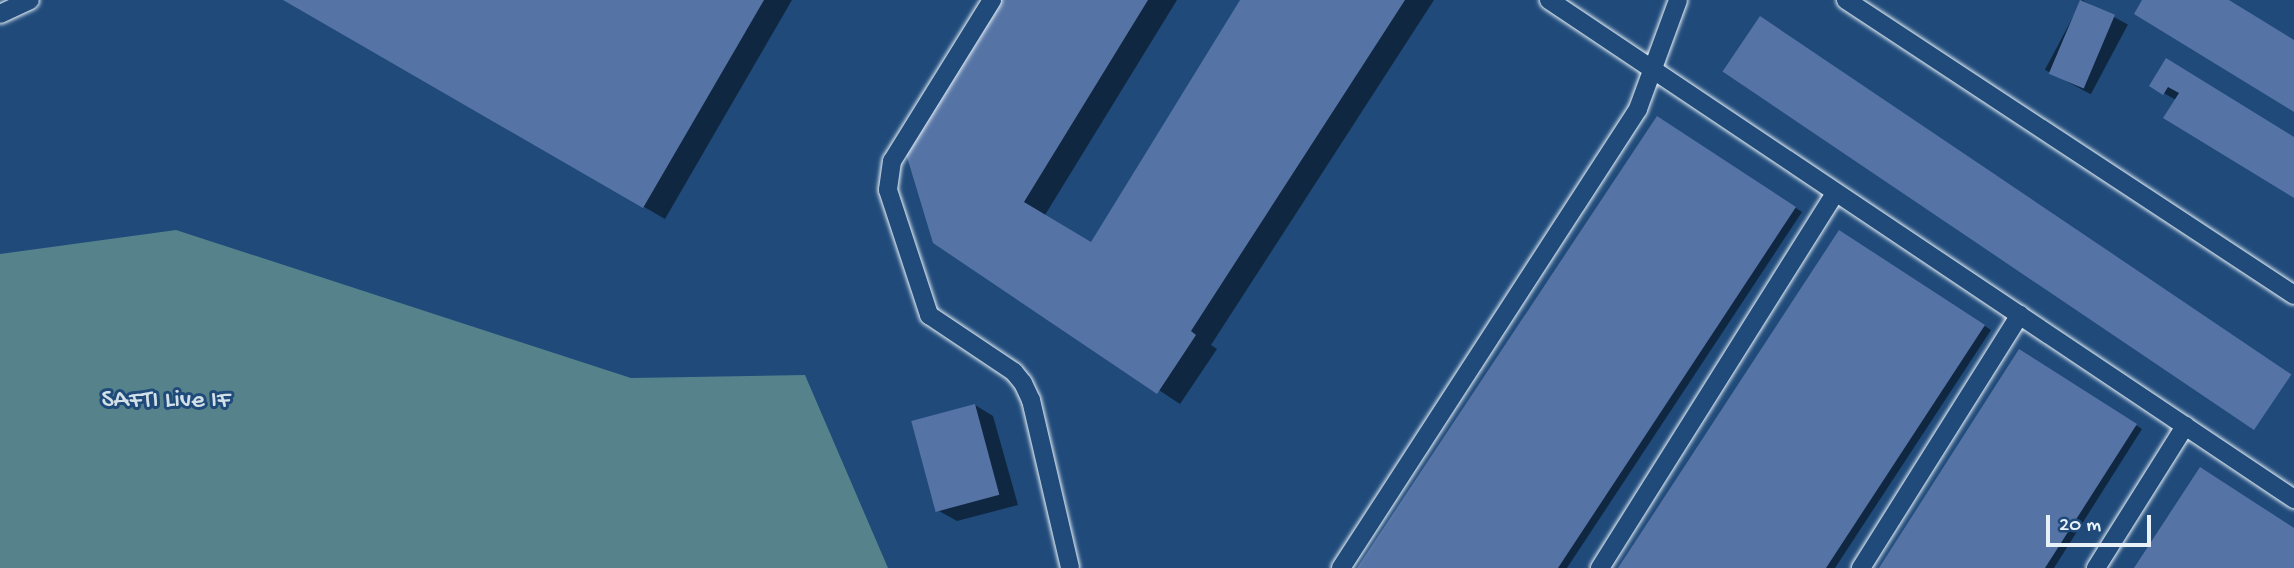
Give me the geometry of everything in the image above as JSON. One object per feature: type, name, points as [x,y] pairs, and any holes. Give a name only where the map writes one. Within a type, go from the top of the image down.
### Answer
[{"type":"lane","points":[[0,13],[30,0]]},
{"type":"lane","points":[[992,0],[892,161],[888,190],[929,315],[1014,372],[1023,383],[1031,400],[1070,568]]},
{"type":"lane","points":[[1549,0],[1655,68],[1834,195],[2020,315],[2294,499]]},
{"type":"lane","points":[[1340,568],[1638,108],[1678,0]]},
{"type":"lane","points":[[1858,3],[2294,295]]},
{"type":"lane","points":[[1600,568],[1834,195]]},
{"type":"lane","points":[[1861,568],[2020,315]]},
{"type":"lane","points":[[2096,568],[2185,426]]},
{"type":"green space","name":"SAFTI Live IF","points":[[176,230],[631,378],[805,375],[888,568],[0,568],[0,254]]},
{"type":"building","points":[[283,0],[764,0],[643,208]]},
{"type":"building","points":[[999,0],[1148,0],[1024,202],[1091,242],[1240,0],[1405,0],[1191,331],[1196,335],[1157,394],[933,243],[904,147]]},
{"type":"building","points":[[2080,0],[2115,15],[2084,88],[2049,74]]},
{"type":"building","points":[[2142,0],[2229,0],[2294,40],[2294,112],[2134,14]]},
{"type":"building","points":[[1760,16],[2291,374],[2254,430],[1723,72]]},
{"type":"building","points":[[2166,58],[2294,137],[2294,198],[2163,118],[2179,93],[2168,87],[2163,95],[2149,86]]},
{"type":"building","points":[[1657,116],[1796,207],[1558,568],[1357,568]]},
{"type":"building","points":[[1839,230],[1985,325],[1826,568],[1618,568]]},
{"type":"building","points":[[2019,349],[2137,424],[2045,568],[1879,568]]},
{"type":"building","points":[[975,404],[999,495],[936,512],[911,421]]},
{"type":"building","points":[[2200,467],[2294,528],[2294,568],[2134,568]]}]
